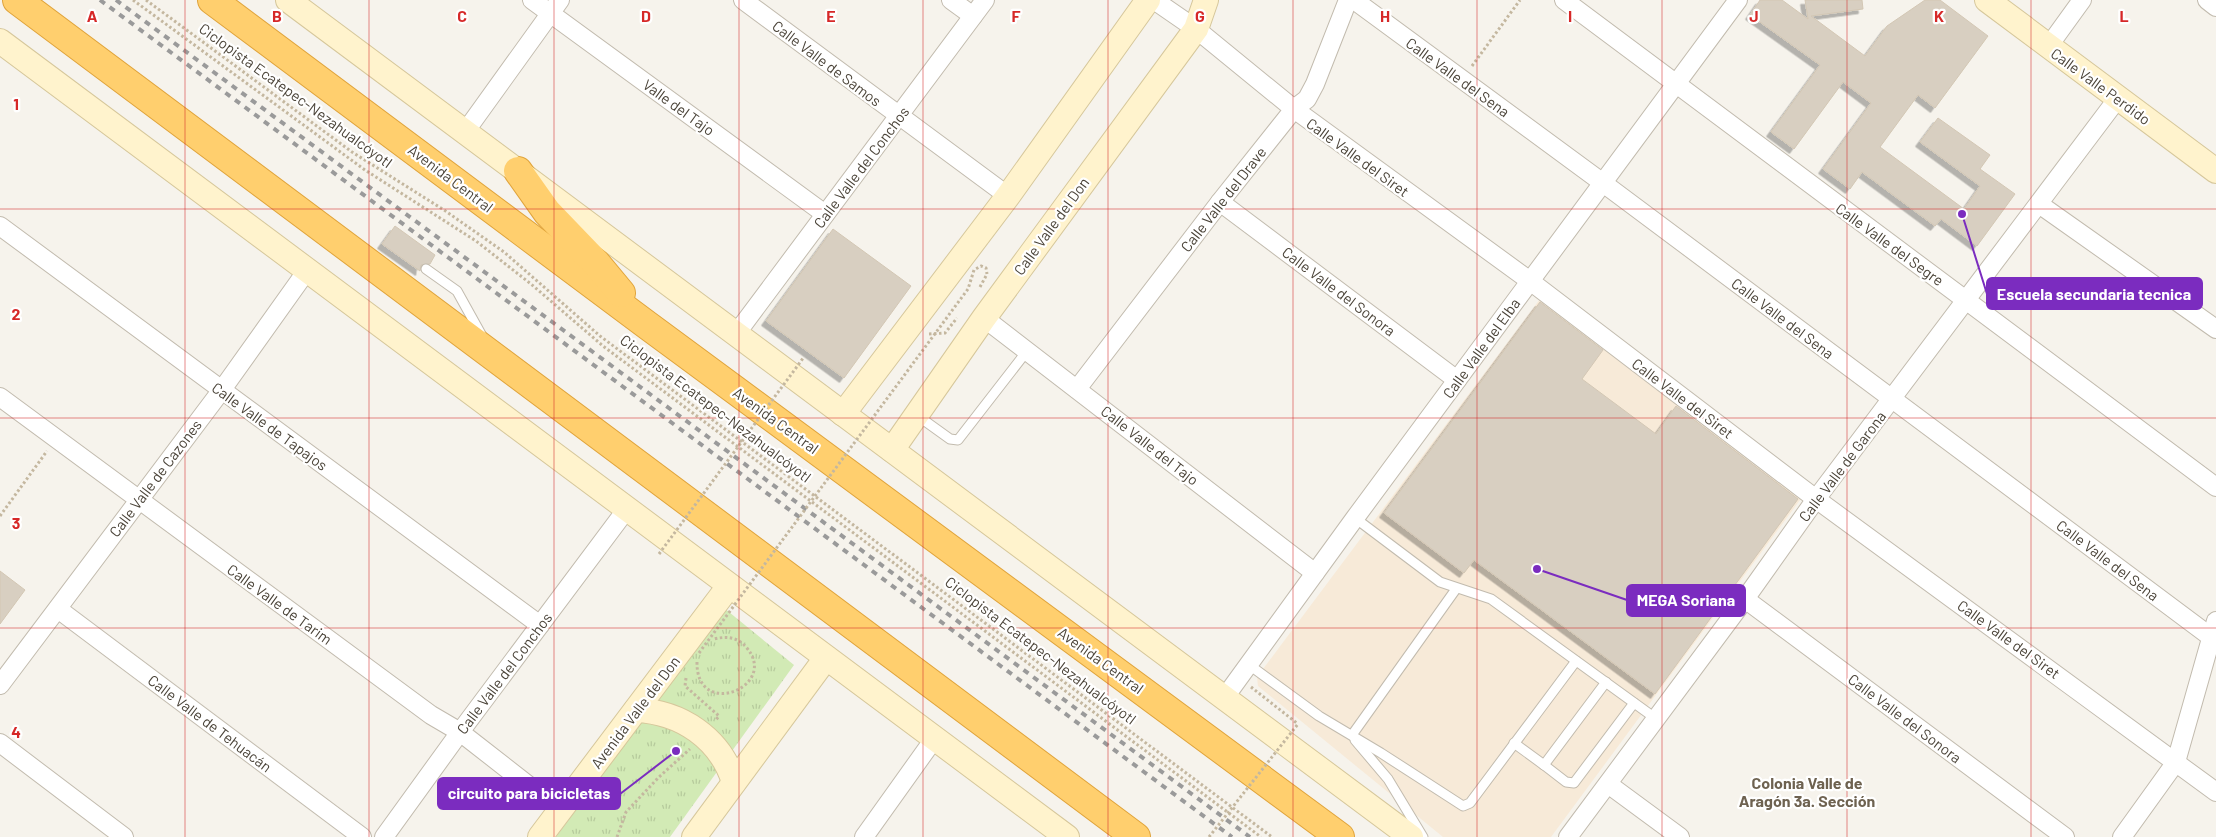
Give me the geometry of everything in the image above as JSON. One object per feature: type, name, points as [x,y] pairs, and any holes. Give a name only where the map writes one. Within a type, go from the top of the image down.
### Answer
[{"type":"highway","points":[[17,0],[1136,837]]},
{"type":"highway","name":"Avenida Central","points":[[212,0],[647,325],[1340,837]]},
{"type":"highway","points":[[518,171],[547,212],[596,263],[647,325]]},
{"type":"main road","points":[[288,0],[1225,697],[1410,837]]},
{"type":"main road","points":[[843,414],[1008,196],[1148,0]]},
{"type":"main road","name":"Calle Valle del Don","points":[[892,450],[984,318],[1196,29],[1206,0]]},
{"type":"main road","name":"Calle Valle Perdido","points":[[1987,0],[2216,171]]},
{"type":"main road","points":[[0,41],[1066,837]]},
{"type":"main road","name":"Avenida Valle del Don","points":[[540,837],[636,710],[692,649],[729,586]]},
{"type":"main road","points":[[694,837],[826,658]]},
{"type":"main road","points":[[636,710],[653,711],[675,717],[699,731],[716,748],[729,766],[734,782]]},
{"type":"street","name":"Valle del Tajo","points":[[532,0],[555,6],[825,214]]},
{"type":"street","name":"Calle Valle de Samos","points":[[743,0],[1008,196]]},
{"type":"street","points":[[951,0],[972,16]]},
{"type":"street","name":"Calle Valle del Conchos","points":[[736,334],[985,0]]},
{"type":"street","name":"Calle Valle del Siret","points":[[1154,0],[1196,29],[1294,110],[1530,281],[1816,499],[2216,792]]},
{"type":"street","name":"Calle Valle del Drave","points":[[1077,389],[1220,202],[1294,110],[1307,99],[1315,84],[1348,0]]},
{"type":"street","name":"Calle Valle del Sena","points":[[1354,0],[1893,398],[2214,629]]},
{"type":"street","name":"Calle Valle del Segre","points":[[1564,0],[2216,487]]},
{"type":"street","name":"Calle Valle del Elba","points":[[1225,697],[1315,572],[1738,0]]},
{"type":"street","points":[[2048,47],[2082,0]]},
{"type":"street","points":[[2207,0],[2216,7]]},
{"type":"street","points":[[465,132],[555,6]]},
{"type":"street","name":"Calle Valle de Garona","points":[[1568,837],[1816,499],[2118,98]]},
{"type":"street","name":"Calle Valle del Sonora","points":[[1220,202],[1457,380]]},
{"type":"street","points":[[2039,204],[2216,329]]},
{"type":"street","name":"Calle Valle de Tapajos","points":[[0,226],[540,625]]},
{"type":"street","name":"Calle Valle de Cazones","points":[[0,685],[221,391],[308,270]]},
{"type":"street","name":"Calle Valle del Tajo","points":[[984,318],[1315,572]]},
{"type":"street","name":"Calle Valle de Tarim","points":[[0,396],[431,715],[460,732],[560,810]]},
{"type":"street","name":"Calle Valle del Conchos","points":[[384,837],[626,510]]},
{"type":"street","name":"Calle Valle del Sonora","points":[[1745,598],[2065,837]]},
{"type":"street","name":"Calle Valle de Tehuacán","points":[[58,609],[362,837]]},
{"type":"street","points":[[2122,837],[2176,762],[2214,629]]},
{"type":"street","points":[[864,837],[934,739]]},
{"type":"street","points":[[0,743],[124,837]]},
{"type":"street","points":[[1608,784],[1680,837]]},
{"type":"lane","points":[[426,269],[457,291],[492,354]]},
{"type":"lane","points":[[916,414],[950,439],[958,440],[1027,351]]},
{"type":"lane","points":[[1355,518],[1440,582],[1456,589],[1491,599],[1655,718]]},
{"type":"lane","points":[[1352,735],[1456,589]]},
{"type":"lane","points":[[1248,664],[1319,716],[1462,806],[1470,803],[1576,661]]},
{"type":"lane","points":[[1544,765],[1606,682]]},
{"type":"lane","points":[[1514,743],[1570,784],[1577,781],[1634,703]]},
{"type":"lane","points":[[1352,735],[1388,779],[1423,837]]},
{"type":"path","points":[[133,0],[365,170],[476,241],[531,284],[603,346],[1261,837]]},
{"type":"path","name":"Ciclopista Ecatepec-Nezahualcóyotl","points":[[146,0],[352,152],[444,210],[504,252],[600,336],[1272,837]]},
{"type":"path","points":[[1461,80],[1520,0]]},
{"type":"path","points":[[692,649],[968,289],[974,270],[981,266],[986,268],[987,274],[977,292]]},
{"type":"path","points":[[925,335],[945,333],[961,313]]},
{"type":"path","points":[[659,554],[804,357]]},
{"type":"path","points":[[0,516],[56,438]]},
{"type":"path","points":[[726,637],[742,642],[752,656],[752,673],[749,682],[743,688],[727,694],[710,690],[699,678],[697,661],[692,649],[726,637]]},
{"type":"path","points":[[1209,837],[1298,724],[1265,698]]},
{"type":"shaded area","points":[[1540,299],[1803,496],[1551,837],[1443,837],[1258,686],[1257,677]]},
{"type":"green space","points":[[724,608],[794,665],[670,837],[556,837]]},
{"type":"building","points":[[1760,0],[1782,0],[1808,19],[1805,0],[1862,0],[1863,9],[1811,16],[1865,56],[1887,26],[1925,0],[1940,0],[1988,36],[1935,108],[1918,95],[1880,147],[1964,209],[1980,186],[1920,142],[1938,118],[1990,155],[1980,169],[2015,194],[1977,246],[1941,219],[1935,226],[1862,172],[1850,189],[1823,169],[1871,103],[1843,82],[1794,149],[1771,132],[1820,65],[1750,15]]},
{"type":"building","points":[[395,226],[435,255],[430,264],[421,265],[420,271],[382,244]]},
{"type":"building","points":[[833,229],[911,286],[844,378],[766,321]]},
{"type":"building","points":[[1540,302],[1603,350],[1582,379],[1656,434],[1676,406],[1798,499],[1655,694],[1474,560],[1464,573],[1384,513]]},
{"type":"building","points":[[0,571],[25,590],[0,624]]},
{"type":"railway","points":[[100,0],[1232,837]]},
{"type":"railway","points":[[116,0],[1250,837]]},
{"type":"place","name":"Escuela secundaria tecnica","points":[[1962,214]]},
{"type":"place","name":"MEGA Soriana","points":[[1537,569]]},
{"type":"place","name":"circuito para bicicletas","points":[[676,751]]},
{"type":"district","name":"Colonia Valle de Aragón 3a. Sección","points":[[1807,791]]}]
